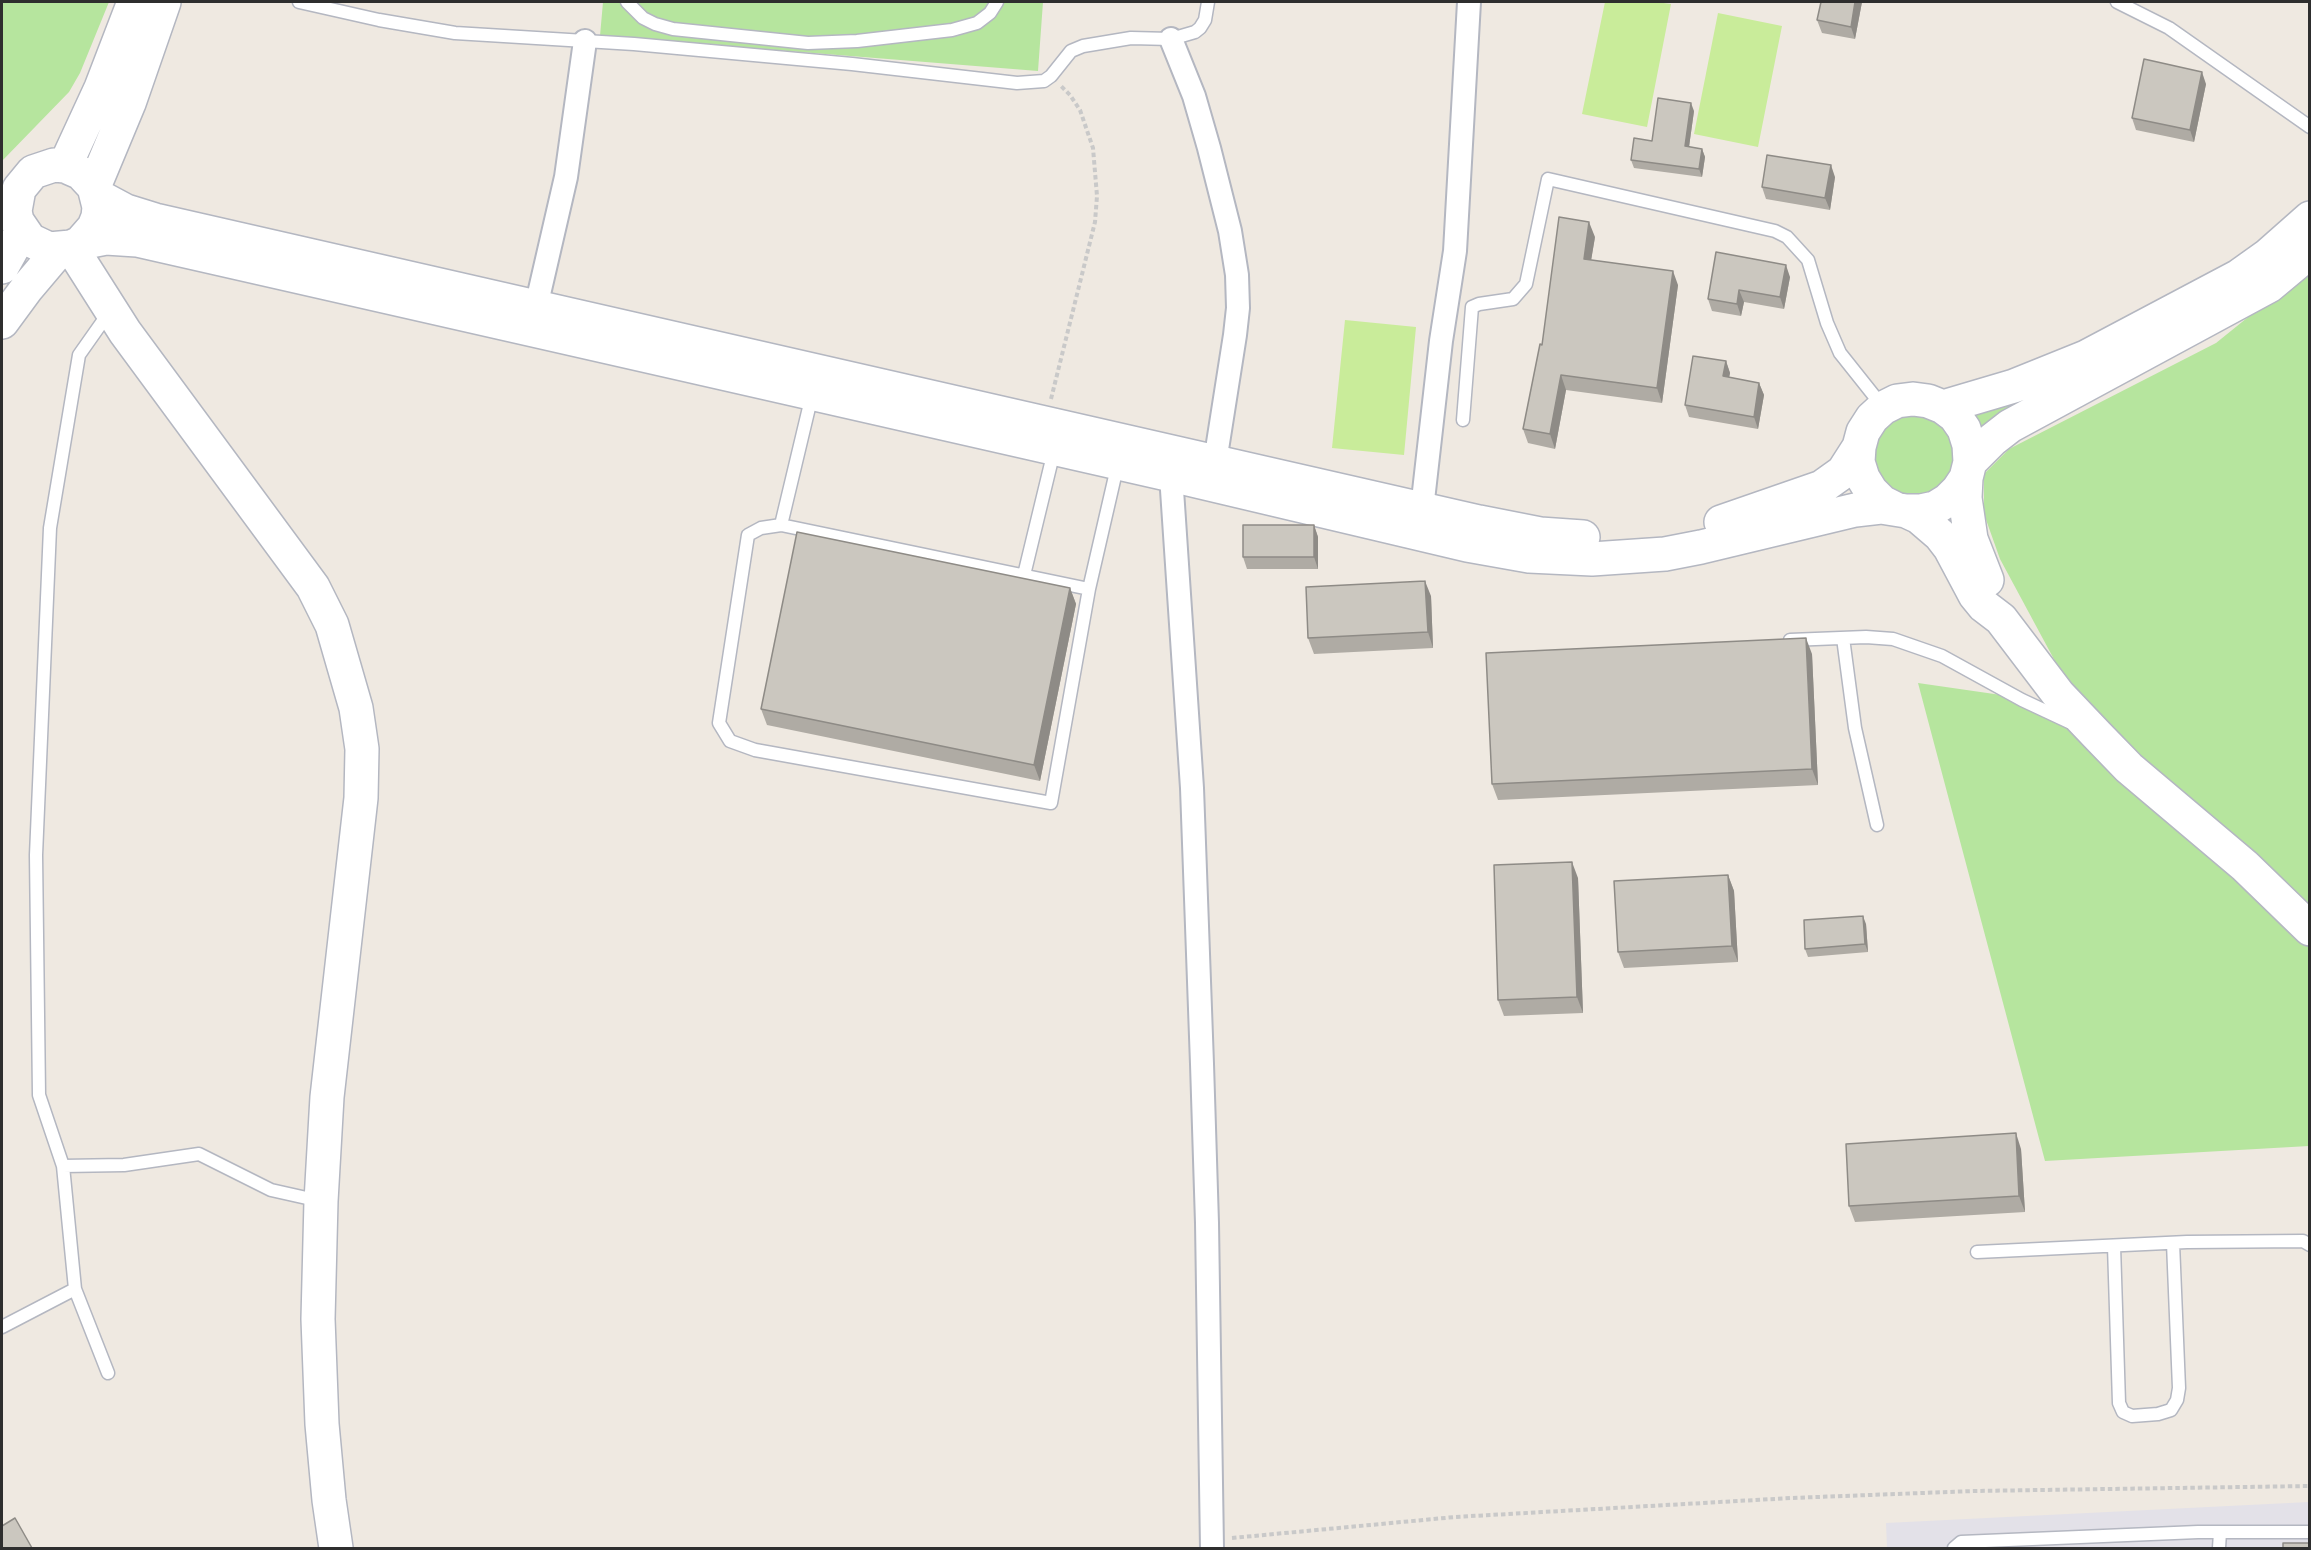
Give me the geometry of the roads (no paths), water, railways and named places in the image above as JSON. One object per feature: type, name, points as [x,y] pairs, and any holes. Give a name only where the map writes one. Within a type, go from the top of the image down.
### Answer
[{"type":"street","points":[[64,166],[101,88],[134,2]]},
{"type":"street","points":[[2,322],[27,288],[94,227],[99,207],[96,192],[164,2]]},
{"type":"street","points":[[1422,509],[1439,352],[1455,251],[1469,2]]},
{"type":"street","points":[[1171,39],[1194,96],[1209,148],[1230,231],[1237,275],[1235,335],[1215,462]]},
{"type":"street","points":[[534,319],[566,177],[585,40]]},
{"type":"street","points":[[534,319],[126,211],[96,192],[81,173],[64,166],[43,168],[25,180],[15,200],[15,211],[22,231],[39,246],[70,247],[106,238],[137,240],[534,319],[815,383],[1053,433],[1120,452],[1171,475],[1467,545],[1498,552],[1560,558],[1628,558],[1665,554],[1855,510],[1881,507],[1921,511],[1941,504],[1958,490],[1968,470],[1992,440],[2010,426],[2269,286],[2310,252]]},
{"type":"street","points":[[1943,407],[2014,386],[2086,357],[2239,276],[2267,256],[2310,218]]},
{"type":"street","points":[[2,267],[22,231]]},
{"type":"street","points":[[70,247],[111,310],[313,587],[332,625],[356,708],[362,749],[361,798],[327,1097],[318,1319],[322,1424],[336,1548]]},
{"type":"street","points":[[1120,452],[1215,462],[1540,534],[1602,537],[1669,532],[1735,519],[1822,487],[1843,472],[1858,447],[1867,425],[1883,408],[1897,401],[1928,400],[1955,416],[1964,429],[1969,445],[1965,498],[1971,539],[1994,594],[2001,619]]},
{"type":"street","points":[[1858,447],[1858,462],[1863,478],[1871,491],[1882,502],[1919,517],[1940,535],[1950,548],[1983,606],[2001,619],[2058,694],[2129,768],[2245,866],[2310,929]]},
{"type":"street","points":[[1171,475],[1192,788],[1207,1223],[1212,1544]]},
{"type":"lane","points":[[299,2],[379,20],[455,33],[585,40],[852,64],[1017,83],[1036,82],[1051,76],[1071,51],[1083,46],[1131,38],[1171,39],[1195,32],[1205,20],[1208,2]]},
{"type":"lane","points":[[627,2],[643,18],[673,29],[808,43],[849,42],[952,30],[977,23],[990,13],[997,2]]},
{"type":"lane","points":[[2118,2],[2169,28],[2310,127]]},
{"type":"lane","points":[[1463,420],[1472,307],[1513,299],[1526,284],[1548,179],[1775,231],[1787,237],[1808,260],[1827,323],[1840,353],[1883,408]]},
{"type":"lane","points":[[108,1373],[75,1288],[63,1166],[39,1095],[36,855],[50,528],[79,355],[111,310]]},
{"type":"lane","points":[[781,525],[815,383]]},
{"type":"lane","points":[[1024,575],[1053,433]]},
{"type":"lane","points":[[1089,589],[781,525],[761,528],[748,535],[719,723],[730,741],[755,750],[1051,803],[1089,589],[1120,452]]},
{"type":"lane","points":[[1843,638],[1855,728],[1877,825]]},
{"type":"lane","points":[[1774,640],[1893,639],[1942,656],[2022,700],[2097,735]]},
{"type":"lane","points":[[63,1166],[124,1165],[199,1154],[271,1190],[321,1201]]},
{"type":"lane","points":[[1977,1252],[2173,1243],[2303,1241],[2310,1245]]},
{"type":"lane","points":[[2114,1246],[2119,1403],[2123,1412],[2132,1416],[2158,1414],[2171,1410],[2177,1400],[2179,1388],[2173,1243]]},
{"type":"lane","points":[[2,1327],[75,1288]]},
{"type":"lane","points":[[1954,1548],[1961,1542],[2099,1543],[2220,1532],[2310,1532]]},
{"type":"lane","points":[[2219,1548],[2220,1532]]}]
